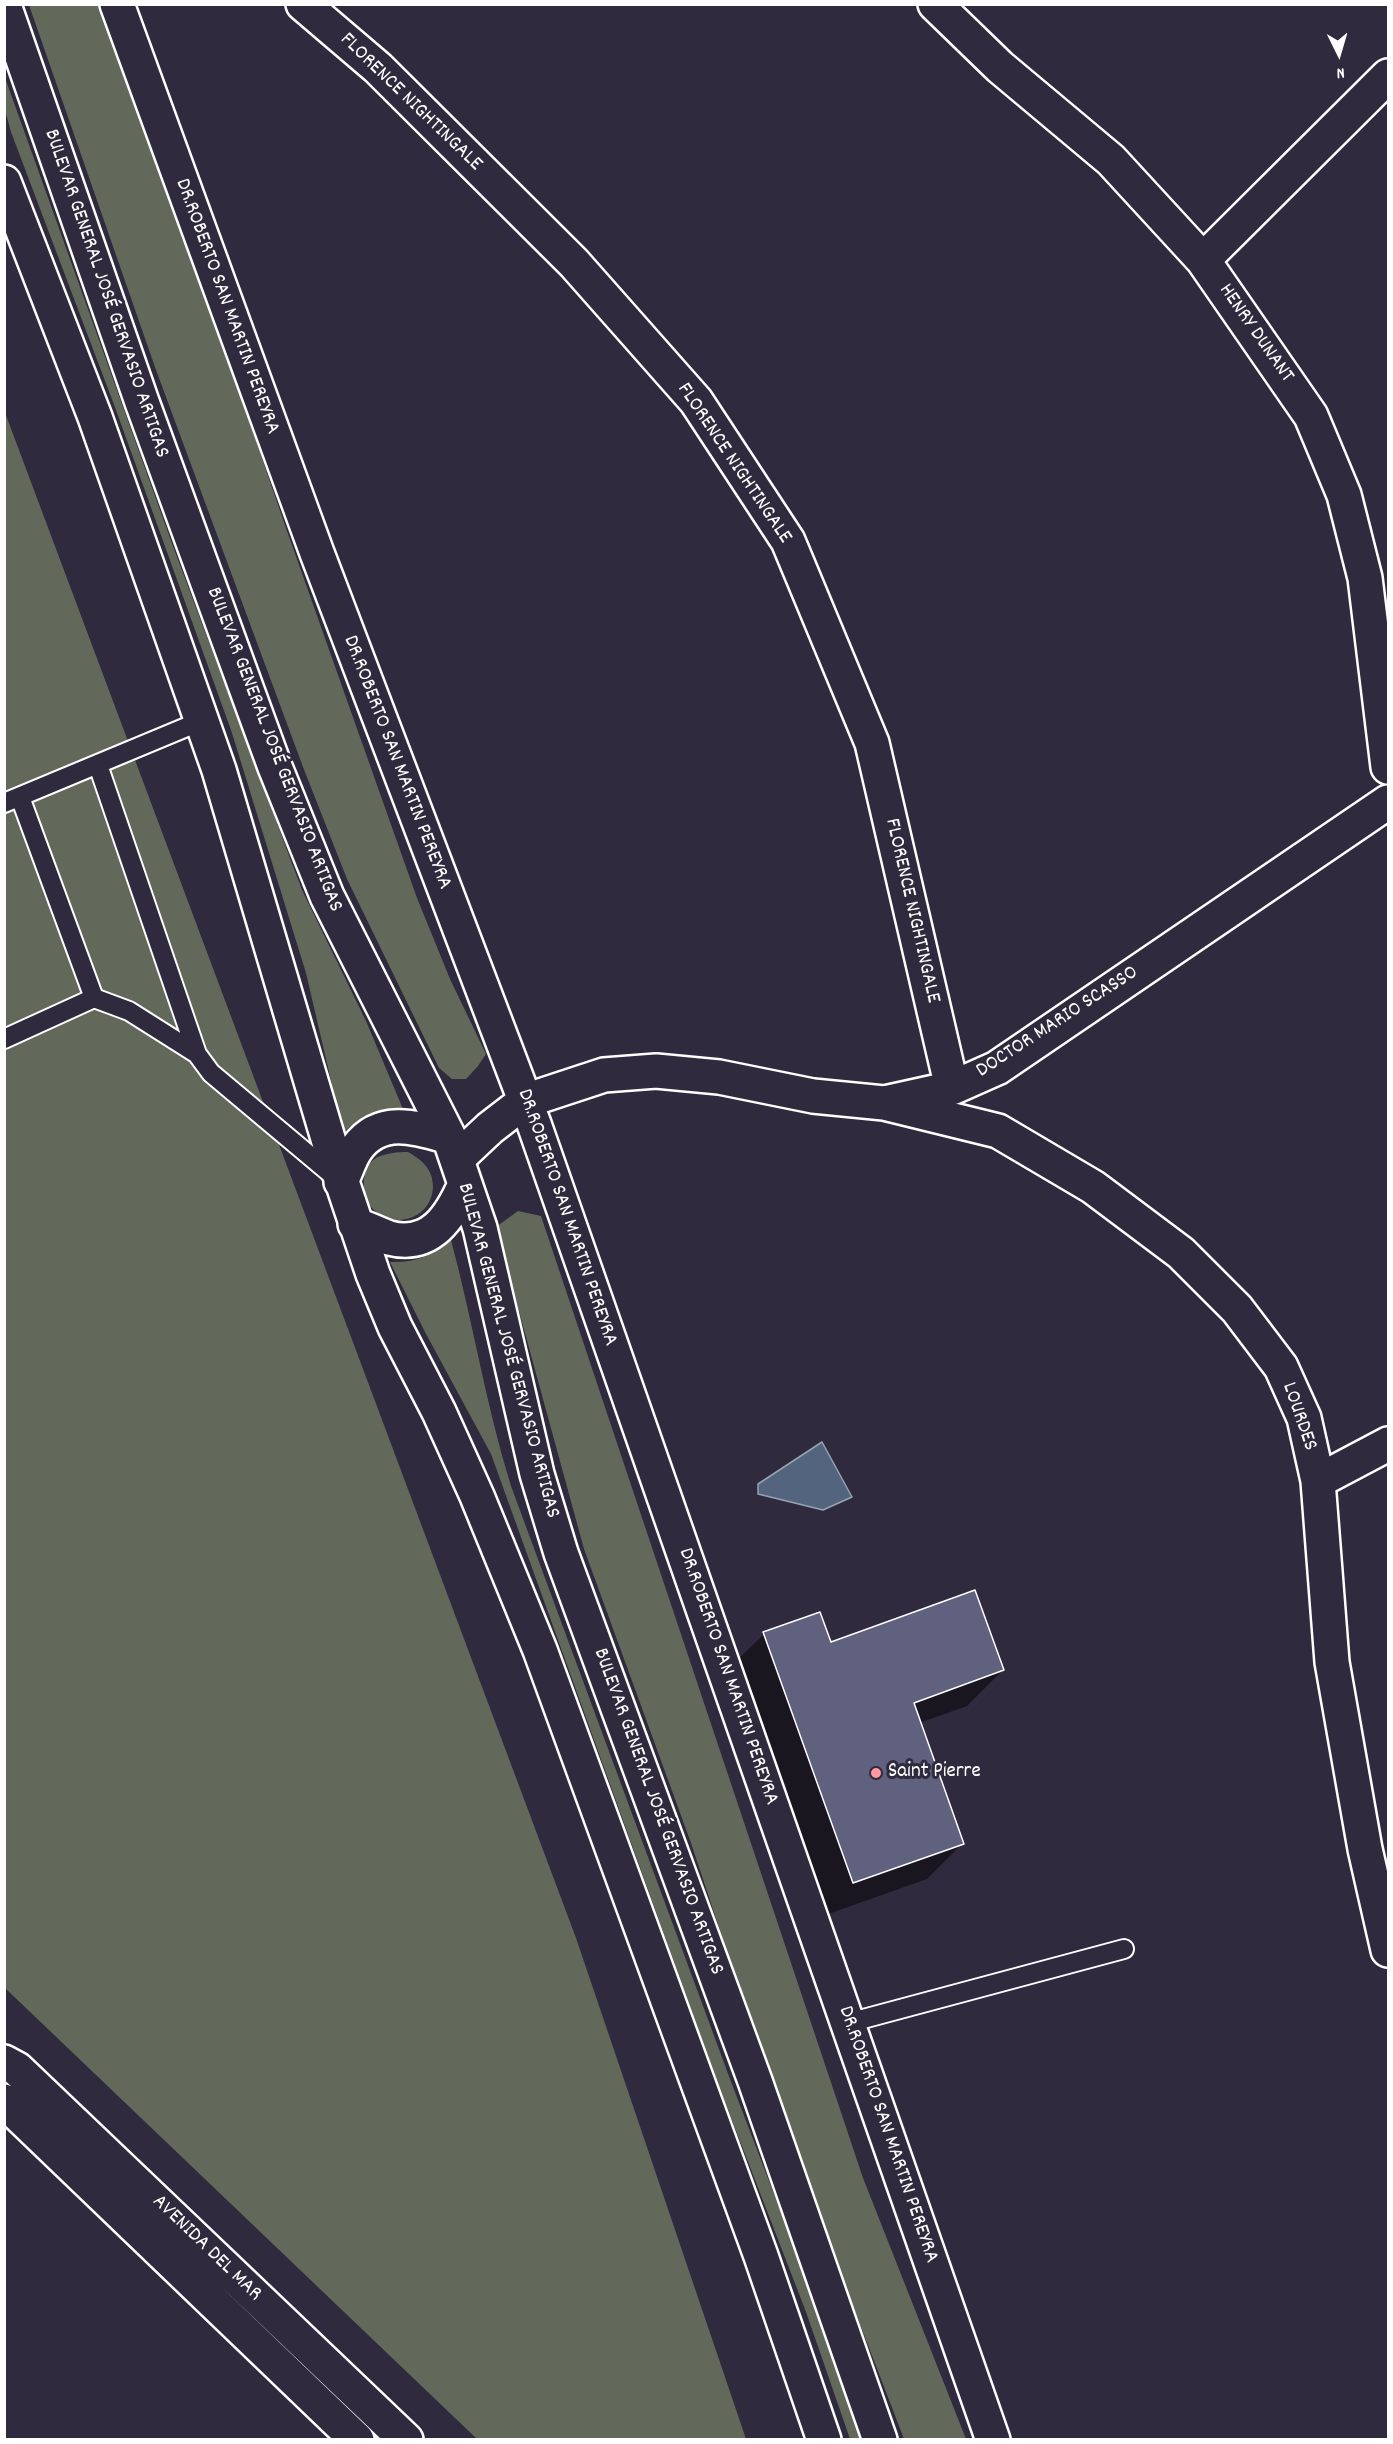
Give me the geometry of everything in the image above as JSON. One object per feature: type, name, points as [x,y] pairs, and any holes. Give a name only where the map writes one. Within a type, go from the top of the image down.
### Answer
[{"type":"street","name":"DR.ROBERTO SAN MARTIN PEREYRA","points":[[117,4],[317,553],[525,1101],[993,2439]]},
{"type":"street","name":"FLORENCE NIGHTINGALE","points":[[303,4],[378,68],[574,263],[696,401],[788,541],[872,743],[952,1088]]},
{"type":"street","name":"HENRY DUNANT","points":[[935,4],[1000,67],[1111,160],[1203,260],[1311,416],[1344,495],[1365,578],[1389,767]]},
{"type":"street","name":"BULEVAR GENERAL JOSÉ GERVASIO ARTIGAS","points":[[4,5],[142,402],[275,766],[327,896],[457,1160],[480,1228],[537,1474],[561,1553],[755,2081],[880,2439]]},
{"type":"street","points":[[1203,260],[1389,76]]},
{"type":"street","points":[[4,182],[95,417],[219,770],[355,1224],[395,1327],[439,1412],[477,1496],[540,1650],[761,2256],[824,2439]]},
{"type":"street","name":"DOCTOR MARIO SCASSO","points":[[457,1160],[490,1128],[525,1101],[604,1075],[656,1071],[719,1077],[813,1096],[884,1103],[952,1088],[997,1068],[1389,802]]},
{"type":"street","name":"LOURDES","points":[[884,1103],[998,1131],[1093,1188],[1181,1252],[1237,1309],[1281,1367],[1304,1418],[1318,1481],[1332,1662],[1365,1849],[1389,1950]]},
{"type":"street","points":[[341,1182],[357,1148],[372,1135],[391,1127],[411,1125],[457,1160],[453,1212],[441,1226],[426,1235],[408,1240],[390,1238],[355,1224]]},
{"type":"street","points":[[1318,1481],[1389,1444]]},
{"type":"street","name":"AVENIDA DEL MAR","points":[[4,2062],[17,2069],[406,2439]]},
{"type":"street","name":"AVENIDA DEL MAR","points":[[4,2101],[357,2439]]},
{"type":"lane","points":[[94,998],[12,800],[201,722]]},
{"type":"lane","points":[[98,765],[197,1054],[212,1073],[341,1182]]},
{"type":"lane","points":[[4,1039],[94,998],[129,1011],[197,1054]]},
{"type":"lane","points":[[848,2023],[1124,1949]]},
{"type":"green space","points":[[29,5],[102,5],[178,214],[417,898],[450,979],[486,1054],[466,1079],[452,1079],[439,1068],[347,879],[303,767],[156,370]]},
{"type":"green space","points":[[4,75],[174,549],[302,890],[366,1021],[403,1109],[372,1116],[343,1132],[306,973],[232,733],[116,410],[11,132],[5,110]]},
{"type":"green space","points":[[4,410],[576,1938],[746,2439],[477,2439],[5,1988]]},
{"type":"green space","points":[[408,1152],[418,1158],[429,1170],[433,1181],[431,1198],[419,1214],[400,1220],[390,1219],[380,1215],[368,1203],[364,1189],[365,1175],[367,1168],[376,1158],[392,1153]]},
{"type":"green space","points":[[518,1211],[541,1216],[863,2178],[966,2439],[904,2439],[789,2139],[691,1843],[584,1549],[496,1227]]},
{"type":"green space","points":[[451,1240],[494,1425],[511,1486],[730,2079],[818,2309],[860,2439],[850,2439],[806,2312],[718,2084],[491,1454],[390,1262],[423,1257]]},
{"type":"water","points":[[822,1442],[852,1497],[823,1510],[758,1494],[758,1484]]},
{"type":"building","name":"Saint Pierre","points":[[975,1590],[1004,1670],[914,1703],[964,1844],[853,1883],[763,1632],[820,1612],[831,1642]]},
{"type":"place","name":"Saint Pierre","points":[[876,1773]]}]
